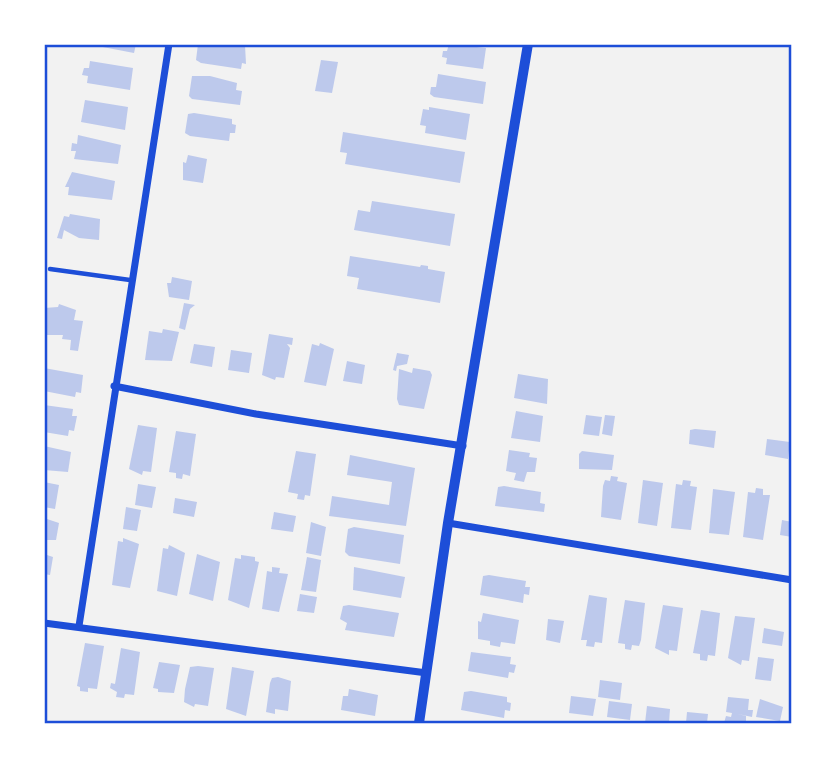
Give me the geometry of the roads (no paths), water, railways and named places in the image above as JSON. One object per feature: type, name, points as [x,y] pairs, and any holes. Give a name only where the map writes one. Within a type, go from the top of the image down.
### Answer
[{"type":"street","points":[[79,626],[130,281],[169,44]]},
{"type":"street","points":[[419,723],[448,523],[463,446],[528,44]]},
{"type":"street","points":[[114,386],[256,414],[463,446]]},
{"type":"street","points":[[448,523],[792,580]]},
{"type":"street","points":[[44,623],[427,673]]},
{"type":"lane","points":[[50,269],[130,281]]}]
